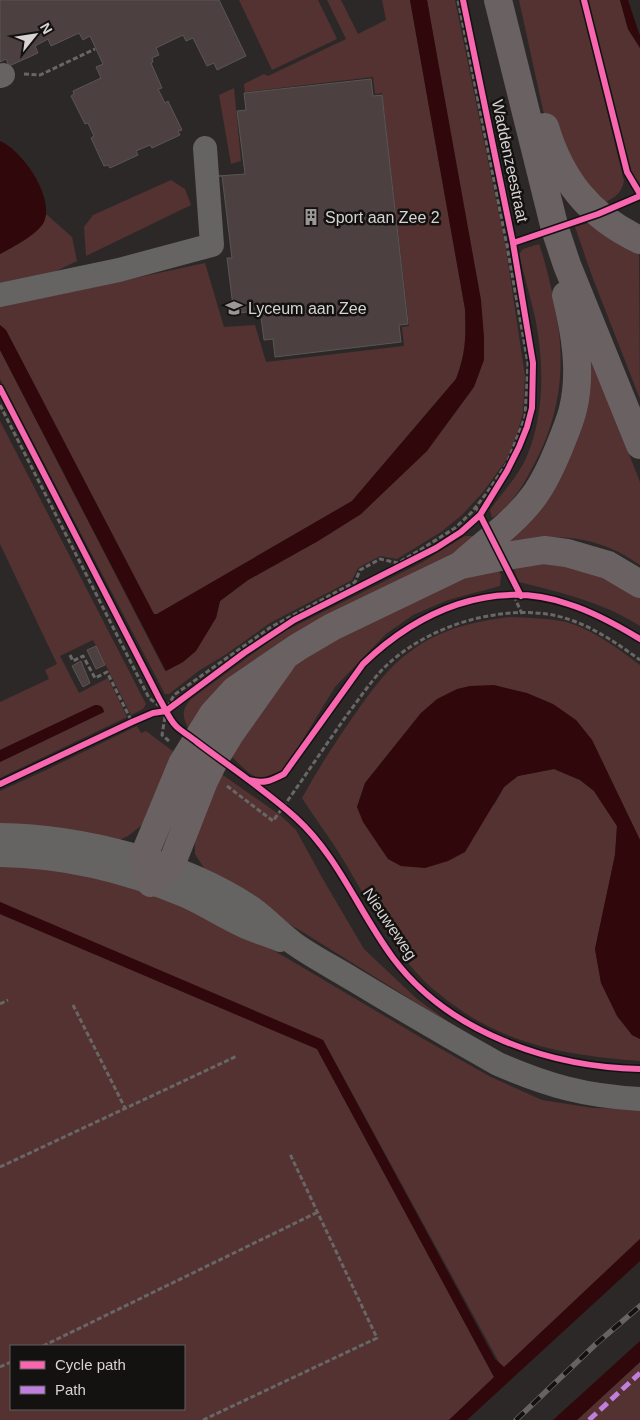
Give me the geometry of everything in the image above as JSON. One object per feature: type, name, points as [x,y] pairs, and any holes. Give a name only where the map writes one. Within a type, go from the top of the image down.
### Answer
[{"type":"main road","points":[[499,6],[523,44],[550,142],[556,158],[570,183],[586,204],[598,214],[640,240]]},
{"type":"main road","name":"Waddenzeestraat","points":[[499,6],[555,229],[567,264],[640,445]]},
{"type":"main road","points":[[461,565],[485,527],[515,517],[534,496],[554,460],[573,408],[577,384],[576,360],[573,330],[564,291],[567,264]]},
{"type":"main road","points":[[155,870],[191,748],[213,714],[235,690],[332,627],[461,565],[544,550],[567,553],[595,561],[616,570],[640,584]]},
{"type":"main road","points":[[155,870],[230,734],[286,656]]},
{"type":"street","points":[[0,295],[119,270],[212,245],[205,148]]},
{"type":"street","points":[[0,834],[38,837],[99,846],[155,870],[187,897],[245,927],[298,946],[498,1064],[533,1080],[579,1093],[610,1098],[640,1099]]},
{"type":"street","points":[[0,855],[59,859],[120,873],[155,870]]},
{"type":"path","points":[[458,0],[514,243]]},
{"type":"path","points":[[2,76],[40,75],[95,49]]},
{"type":"path","points":[[0,405],[149,698],[166,711]]},
{"type":"path","points":[[153,713],[166,711],[244,652],[294,620],[363,586]]},
{"type":"path","points":[[505,596],[518,595],[522,614]]},
{"type":"path","points":[[209,771],[272,821],[363,694],[387,665],[419,641],[456,624],[505,612],[552,615],[586,626],[609,638],[640,660]]},
{"type":"path","points":[[70,655],[73,661],[83,656],[95,678],[107,672],[132,722]]},
{"type":"path","points":[[156,691],[166,711],[191,748],[179,750],[162,735],[166,711]]},
{"type":"path","points":[[124,726],[139,719]]},
{"type":"path","points":[[276,802],[290,813]]},
{"type":"path","points":[[0,1004],[8,1000]]},
{"type":"path","points":[[73,1005],[125,1108]]},
{"type":"path","points":[[0,1167],[237,1056]]},
{"type":"path","points":[[203,1420],[377,1338],[290,1154]]},
{"type":"path","points":[[45,1345],[318,1212]]},
{"type":"shaded area","points":[[239,0],[318,0],[337,39],[272,70]]},
{"type":"shaded area","points":[[327,0],[341,0],[358,34],[386,20],[382,0],[410,0],[465,309],[465,344],[462,360],[456,379],[352,501],[157,614],[153,614],[6,331],[0,325],[0,307],[205,263],[224,327],[255,325],[266,362],[404,346],[402,327],[409,326],[382,93],[375,94],[373,77],[245,92],[244,84],[264,74],[268,76],[346,39]]},
{"type":"shaded area","points":[[410,0],[427,0],[481,300],[484,360],[474,387],[427,451],[361,514],[318,541],[248,580],[220,601],[216,618],[196,651],[183,662],[166,671],[0,350],[0,325],[6,330],[154,614],[352,501],[456,379],[465,345],[465,309]]},
{"type":"shaded area","points":[[427,0],[455,0],[506,249],[525,376],[523,413],[517,434],[507,459],[483,492],[463,514],[441,532],[397,559],[380,556],[358,568],[352,580],[270,623],[200,670],[169,694],[165,694],[0,379],[0,350],[165,671],[183,662],[216,618],[220,601],[248,580],[318,541],[361,514],[474,386],[435,46]]},
{"type":"shaded area","points":[[519,0],[580,0],[624,181],[619,193],[601,205],[555,144],[543,110]]},
{"type":"shaded area","points":[[588,0],[620,0],[628,29],[640,48],[640,184],[634,177],[629,164]]},
{"type":"shaded area","points":[[620,0],[628,0],[640,36],[640,48],[628,29]]},
{"type":"shaded area","points":[[234,88],[241,161],[231,164],[219,95]]},
{"type":"shaded area","points":[[0,141],[18,154],[34,175],[45,200],[46,212],[44,222],[36,232],[0,254]]},
{"type":"shaded area","points":[[171,180],[185,189],[191,205],[86,256],[84,227],[93,215]]},
{"type":"shaded area","points":[[46,214],[72,237],[77,261],[48,275],[0,289],[0,254],[33,233],[39,227]]},
{"type":"shaded area","points":[[588,223],[597,230],[639,252],[640,399],[575,227]]},
{"type":"shaded area","points":[[539,244],[553,296],[557,320],[561,365],[559,386],[555,408],[541,450],[519,491],[509,504],[492,518],[490,510],[515,477],[527,456],[533,440],[540,405],[541,369],[538,334],[519,254],[523,249]]},
{"type":"shaded area","points":[[592,360],[640,482],[640,565],[608,547],[572,538],[543,539],[506,548],[587,361]]},
{"type":"shaded area","points":[[0,421],[146,704],[143,709],[131,715],[93,640],[60,656],[79,693],[108,678],[127,717],[0,778],[0,762],[104,712],[99,705],[95,705],[0,750],[0,702],[49,679],[45,670],[57,664],[0,544]]},
{"type":"shaded area","points":[[465,536],[474,536],[476,540],[188,728],[184,713],[191,699],[281,633],[421,563]]},
{"type":"shaded area","points":[[551,559],[640,591],[640,626],[597,604],[519,582],[511,563]]},
{"type":"shaded area","points":[[495,565],[501,575],[500,586],[448,600],[413,615],[386,634],[335,687],[283,772],[260,778],[250,773],[232,757],[231,750],[277,686],[298,663],[335,640],[487,567]]},
{"type":"shaded area","points":[[511,617],[539,618],[576,625],[605,640],[640,665],[640,840],[592,740],[576,720],[421,713],[365,783],[357,807],[494,805],[504,787],[518,776],[554,769],[580,780],[594,791],[617,826],[615,855],[595,949],[601,983],[632,1035],[640,1039],[640,1061],[561,1051],[523,1041],[480,1022],[444,997],[422,979],[394,944],[334,845],[302,798],[327,755],[361,705],[380,680],[403,657],[422,643],[459,627]]},
{"type":"shaded area","points":[[494,685],[527,693],[553,704],[576,720],[592,740],[640,840],[640,1039],[632,1035],[617,1016],[601,983],[595,949],[615,855],[617,826],[594,791],[580,780],[554,769],[518,776],[504,787],[465,852],[448,861],[425,868],[401,866],[388,859],[363,822],[357,807],[365,783],[421,713],[437,699],[457,689],[470,686]]},
{"type":"shaded area","points":[[95,705],[99,705],[104,712],[0,762],[0,750]]},
{"type":"shaded area","points":[[137,726],[141,733],[146,731],[178,755],[142,825],[128,836],[117,841],[0,827],[0,791]]},
{"type":"shaded area","points":[[217,771],[280,815],[296,830],[364,949],[417,999],[460,1030],[301,931],[211,879],[195,854],[195,838]]},
{"type":"shaded area","points":[[0,862],[130,882],[210,915],[491,1077],[542,1100],[593,1108],[640,1109],[640,1239],[504,1367],[500,1364],[323,1040],[0,902]]},
{"type":"shaded area","points":[[0,902],[323,1040],[495,1359],[504,1367],[640,1239],[640,1261],[467,1420],[449,1420],[494,1377],[317,1049],[0,914]]},
{"type":"shaded area","points":[[0,914],[317,1049],[494,1377],[449,1420],[0,1420]]},
{"type":"shaded area","points":[[640,1341],[640,1362],[577,1420],[553,1420]]},
{"type":"shaded area","points":[[640,1362],[640,1420],[577,1420]]},
{"type":"building","points":[[0,0],[219,0],[246,56],[217,70],[214,63],[207,66],[193,38],[186,41],[183,35],[156,48],[159,55],[152,58],[153,62],[151,63],[162,88],[158,89],[165,103],[168,101],[182,130],[178,131],[180,135],[152,148],[150,145],[136,151],[138,155],[110,168],[108,165],[104,166],[91,138],[94,136],[88,123],[85,124],[71,96],[74,94],[73,91],[101,78],[96,67],[103,64],[90,36],[83,40],[79,33],[51,46],[48,39],[35,46],[38,53],[9,66],[6,59],[0,62]]},
{"type":"building","name":"Sport aan Zee 2","points":[[371,79],[373,96],[382,95],[408,324],[399,325],[401,342],[275,357],[273,339],[264,340],[260,310],[234,314],[227,258],[232,258],[222,176],[218,176],[245,174],[237,111],[246,110],[244,93]]},
{"type":"building","points":[[96,646],[105,665],[96,669],[87,650]]},
{"type":"building","points":[[81,661],[90,683],[83,687],[72,666]]},
{"type":"railway","points":[[516,1420],[597,1343],[640,1306]]},
{"type":"marked path","points":[[589,1420],[640,1373]]},
{"type":"cycle path","points":[[0,784],[132,722],[153,713],[166,711],[244,653],[294,620],[436,548],[461,532],[480,515],[507,471],[527,427],[532,408],[533,363],[513,243],[463,0]]},
{"type":"cycle path","points":[[584,0],[627,172],[640,194]]},
{"type":"cycle path","points":[[513,243],[598,214],[640,196]]},
{"type":"cycle path","name":"Nieuweweg","points":[[0,388],[171,720],[181,730],[272,798],[311,833],[336,867],[393,958],[416,984],[443,1007],[472,1026],[504,1041],[537,1053],[571,1061],[606,1067],[640,1069]]},
{"type":"cycle path","points":[[480,515],[521,596]]},
{"type":"cycle path","points":[[249,780],[267,781],[284,774],[363,664],[384,645],[408,629],[432,615],[458,604],[484,598],[512,595],[540,597],[587,611],[640,639]]},
{"type":"place","name":"Sport aan Zee 2","points":[[311,217]]},
{"type":"place","name":"Lyceum aan Zee","points":[[234,308]]}]
